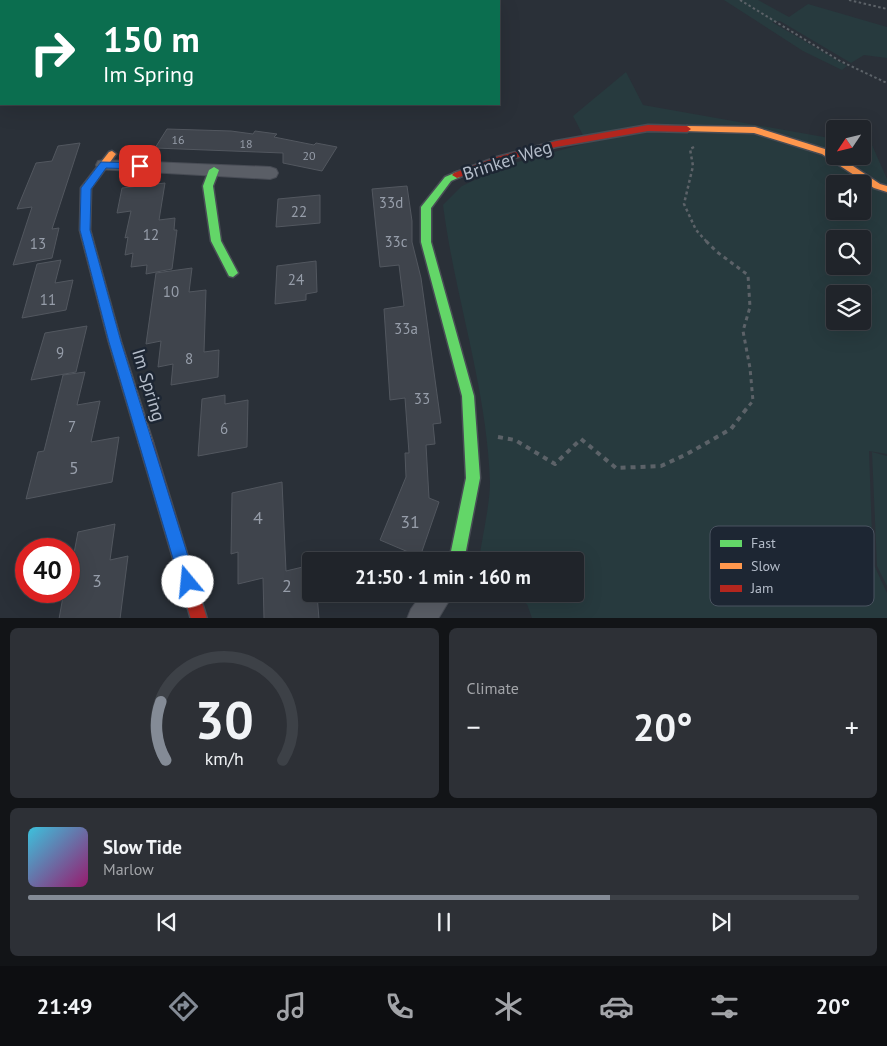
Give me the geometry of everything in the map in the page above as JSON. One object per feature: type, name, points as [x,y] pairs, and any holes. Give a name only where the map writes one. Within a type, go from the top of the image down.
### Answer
[{"type":"street","name":"Brinker Weg","points":[[459,552],[473,478],[468,396],[426,242],[426,208],[448,179],[500,159],[556,144],[648,128],[718,129],[755,130],[825,152],[878,186],[887,189]]},
{"type":"street","name":"Im Spring","points":[[199,618],[115,342],[85,230],[86,188],[108,159],[214,170],[270,173]]},
{"type":"street","points":[[214,170],[208,186],[216,241],[234,273]]},
{"type":"street","points":[[421,618],[433,602]]},
{"type":"path","points":[[740,0],[840,61],[887,83]]},
{"type":"path","points":[[849,0],[887,9]]},
{"type":"path","points":[[470,433],[515,440],[555,464],[582,439],[616,468],[661,466],[687,454],[732,428],[753,401],[750,368],[742,332],[750,307],[748,275],[716,252],[696,230],[684,204],[693,166],[690,149],[718,129]]},
{"type":"green space","points":[[724,0],[758,0],[789,17],[808,4],[887,27],[887,58],[864,55],[851,63],[780,21],[772,22],[847,66],[842,70],[803,51]]},
{"type":"green space","points":[[626,72],[643,105],[826,137],[826,165],[871,165],[872,145],[887,179],[887,454],[869,451],[872,526],[710,526],[710,606],[874,606],[874,565],[887,593],[887,618],[532,618],[527,604],[523,602],[584,602],[584,552],[480,552],[490,491],[488,447],[477,378],[448,240],[443,205],[462,186],[506,165],[587,143],[573,116]]},
{"type":"green space","points":[[872,452],[887,456],[887,586],[877,566]]},
{"type":"building","points":[[167,129],[231,131],[253,134],[255,131],[277,134],[274,137],[314,145],[316,143],[337,147],[322,171],[283,163],[283,153],[155,148]]},
{"type":"building","points":[[80,143],[52,229],[59,228],[52,258],[13,265],[32,207],[17,209],[36,163],[52,161],[58,146]]},
{"type":"building","points":[[165,183],[159,220],[175,218],[174,230],[177,230],[172,269],[146,274],[147,265],[131,267],[133,253],[125,255],[128,237],[125,238],[131,211],[117,213],[122,188]]},
{"type":"building","points":[[407,186],[412,221],[412,242],[421,278],[441,423],[433,424],[435,444],[426,445],[429,498],[439,502],[422,552],[408,552],[380,540],[406,477],[405,453],[409,453],[405,398],[390,400],[384,309],[404,306],[399,265],[380,267],[372,189]]},
{"type":"building","points":[[320,195],[320,223],[276,227],[278,199]]},
{"type":"building","points":[[61,260],[55,283],[73,280],[66,310],[22,318],[37,264]]},
{"type":"building","points":[[316,261],[317,292],[306,294],[306,300],[275,304],[277,266]]},
{"type":"building","points":[[192,268],[189,292],[206,290],[204,352],[219,350],[218,377],[171,385],[173,364],[158,367],[161,341],[146,344],[156,273]]},
{"type":"building","points":[[87,326],[76,372],[31,380],[45,333]]},
{"type":"building","points":[[85,372],[77,405],[100,401],[91,442],[119,437],[112,482],[26,499],[38,452],[44,451],[63,375]]},
{"type":"building","points":[[225,395],[225,404],[248,400],[247,447],[198,456],[202,399]]},
{"type":"building","points":[[282,482],[286,571],[302,567],[302,602],[318,602],[319,618],[264,618],[263,578],[238,584],[238,552],[231,554],[232,493]]},
{"type":"building","points":[[115,524],[110,560],[128,556],[120,618],[59,618],[62,603],[80,603],[80,538],[77,538],[78,532]]},
{"type":"traffic: fast","points":[[214,170],[208,186],[216,241],[233,273]]},
{"type":"traffic: fast","points":[[457,175],[448,179],[426,207],[426,242],[468,396],[473,478],[459,552]]},
{"type":"traffic: slow","points":[[687,129],[755,130],[825,152],[877,186],[887,189]]},
{"type":"traffic: slow","points":[[112,154],[86,188],[85,230],[115,342],[146,443]]},
{"type":"traffic: jam","points":[[457,175],[500,159],[556,144],[648,128],[687,129]]},
{"type":"traffic: jam","points":[[146,443],[199,618]]},
{"type":"route","points":[[140,166],[104,165],[86,188],[85,230],[115,342],[188,582]]}]
